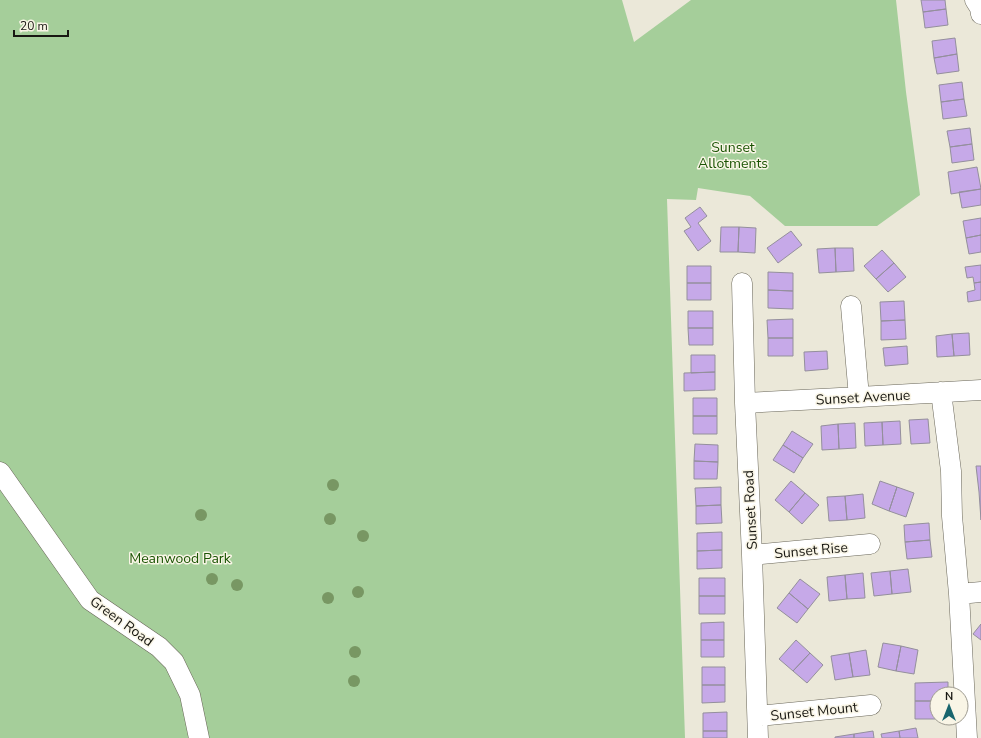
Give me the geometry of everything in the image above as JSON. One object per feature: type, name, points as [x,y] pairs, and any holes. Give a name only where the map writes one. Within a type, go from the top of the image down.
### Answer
[{"type":"street","name":"Sunset Road","points":[[742,282],[745,402],[758,738]]},
{"type":"street","points":[[852,306],[858,397]]},
{"type":"street","name":"Sunset Avenue","points":[[745,402],[981,390]]},
{"type":"street","points":[[941,392],[951,471],[952,516],[959,594],[967,738]]},
{"type":"street","name":"Green Road","points":[[0,472],[90,600],[159,647],[174,662],[190,694],[199,738]]},
{"type":"street","name":"Sunset Rise","points":[[752,555],[870,544]]},
{"type":"street","points":[[959,594],[981,592]]},
{"type":"street","name":"Sunset Mount","points":[[758,716],[871,705]]},
{"type":"green space","points":[[0,0],[622,0],[634,42],[691,0],[896,0],[906,92],[920,195],[877,226],[785,226],[750,196],[698,188],[696,200],[667,199],[685,738],[0,738]]},
{"type":"building","points":[[921,0],[945,0],[946,9],[923,12]]},
{"type":"building","points":[[946,9],[948,25],[925,28],[923,12]]},
{"type":"building","points":[[955,38],[957,54],[934,58],[932,41]]},
{"type":"building","points":[[957,54],[959,71],[937,74],[934,58]]},
{"type":"building","points":[[962,82],[964,99],[941,102],[939,85]]},
{"type":"building","points":[[964,99],[967,116],[943,119],[941,102]]},
{"type":"building","points":[[970,128],[972,144],[950,147],[947,131]]},
{"type":"building","points":[[972,144],[974,160],[952,163],[950,147]]},
{"type":"building","points":[[977,167],[981,189],[951,194],[948,172]]},
{"type":"building","points":[[981,189],[981,205],[962,208],[959,192]]},
{"type":"building","points":[[700,207],[707,216],[698,223],[711,241],[698,251],[684,231],[691,227],[685,218]]},
{"type":"building","points":[[981,218],[981,235],[966,238],[963,221]]},
{"type":"building","points":[[721,227],[739,227],[738,252],[720,252]]},
{"type":"building","points":[[739,227],[756,228],[755,253],[738,252]]},
{"type":"building","points":[[791,231],[802,245],[778,263],[767,248]]},
{"type":"building","points":[[981,235],[981,252],[969,254],[966,238]]},
{"type":"building","points":[[835,248],[836,272],[819,273],[817,249]]},
{"type":"building","points":[[835,248],[853,248],[854,271],[836,272]]},
{"type":"building","points":[[882,250],[894,263],[876,279],[864,266]]},
{"type":"building","points":[[894,263],[906,277],[888,292],[876,279]]},
{"type":"building","points":[[981,265],[981,282],[974,283],[973,277],[967,278],[965,267]]},
{"type":"building","points":[[687,266],[711,266],[711,283],[687,283]]},
{"type":"building","points":[[768,272],[793,273],[793,291],[768,290]]},
{"type":"building","points":[[981,282],[981,300],[968,302],[967,292],[975,290],[974,283]]},
{"type":"building","points":[[687,283],[711,283],[711,300],[687,300]]},
{"type":"building","points":[[768,290],[793,291],[793,309],[768,308]]},
{"type":"building","points":[[904,301],[905,320],[881,321],[880,302]]},
{"type":"building","points":[[688,311],[713,311],[713,328],[688,328]]},
{"type":"building","points":[[793,319],[793,338],[768,338],[767,320]]},
{"type":"building","points":[[905,320],[906,339],[881,340],[881,321]]},
{"type":"building","points":[[688,328],[713,328],[713,345],[689,345]]},
{"type":"building","points":[[969,333],[970,355],[954,356],[952,334]]},
{"type":"building","points":[[952,334],[954,356],[937,357],[936,336]]},
{"type":"building","points":[[768,338],[793,338],[793,356],[768,356]]},
{"type":"building","points":[[907,346],[908,364],[885,366],[883,348]]},
{"type":"building","points":[[827,351],[828,369],[805,371],[804,352]]},
{"type":"building","points":[[691,355],[715,355],[715,372],[691,373]]},
{"type":"building","points":[[715,372],[715,390],[684,391],[684,373]]},
{"type":"building","points":[[693,398],[717,398],[717,416],[693,416]]},
{"type":"building","points":[[693,416],[717,416],[717,434],[693,434]]},
{"type":"building","points":[[928,419],[930,443],[911,444],[909,420]]},
{"type":"building","points":[[900,421],[901,444],[883,445],[882,422]]},
{"type":"building","points":[[882,422],[883,445],[865,446],[864,423]]},
{"type":"building","points":[[855,423],[856,448],[839,449],[838,424]]},
{"type":"building","points":[[838,424],[839,449],[822,450],[821,426]]},
{"type":"building","points":[[792,431],[813,444],[803,458],[783,445]]},
{"type":"building","points":[[695,444],[718,445],[718,462],[694,461]]},
{"type":"building","points":[[783,445],[803,458],[794,473],[773,460]]},
{"type":"building","points":[[694,461],[718,462],[717,479],[694,479]]},
{"type":"building","points":[[976,466],[981,466],[981,520],[979,492]]},
{"type":"building","points":[[791,481],[805,493],[789,512],[775,500]]},
{"type":"building","points":[[880,481],[897,487],[889,511],[872,504]]},
{"type":"building","points":[[721,487],[721,505],[696,506],[695,488]]},
{"type":"building","points":[[897,487],[914,493],[906,517],[889,511]]},
{"type":"building","points":[[805,493],[819,505],[802,524],[789,512]]},
{"type":"building","points":[[863,494],[865,518],[847,520],[845,496]]},
{"type":"building","points":[[845,496],[847,520],[829,521],[827,497]]},
{"type":"building","points":[[721,505],[722,523],[696,524],[696,506]]},
{"type":"building","points":[[929,523],[930,540],[905,542],[904,525]]},
{"type":"building","points":[[722,532],[722,550],[697,551],[697,533]]},
{"type":"building","points":[[930,540],[932,557],[907,559],[905,542]]},
{"type":"building","points":[[722,550],[722,568],[697,569],[697,551]]},
{"type":"building","points":[[908,569],[911,592],[892,594],[890,571]]},
{"type":"building","points":[[890,571],[892,594],[874,596],[871,573]]},
{"type":"building","points":[[863,573],[865,598],[847,599],[845,575]]},
{"type":"building","points":[[845,575],[847,599],[829,601],[827,577]]},
{"type":"building","points":[[699,578],[725,578],[725,596],[699,596]]},
{"type":"building","points":[[800,579],[820,594],[808,609],[789,593]]},
{"type":"building","points":[[789,593],[808,609],[797,623],[777,608]]},
{"type":"building","points":[[699,596],[725,596],[725,614],[699,614]]},
{"type":"building","points":[[724,622],[724,640],[701,640],[701,623]]},
{"type":"building","points":[[981,624],[981,640],[973,634]]},
{"type":"building","points":[[701,640],[724,640],[724,657],[701,657]]},
{"type":"building","points":[[796,640],[810,653],[793,671],[779,659]]},
{"type":"building","points":[[883,643],[901,646],[896,671],[878,667]]},
{"type":"building","points":[[901,646],[918,650],[914,674],[896,671]]},
{"type":"building","points":[[866,650],[870,675],[853,677],[849,653]]},
{"type":"building","points":[[810,653],[823,665],[807,683],[793,671]]},
{"type":"building","points":[[849,653],[853,677],[835,680],[831,656]]},
{"type":"building","points":[[702,667],[725,667],[725,685],[702,685]]},
{"type":"building","points":[[948,682],[948,686],[929,686],[929,701],[915,701],[915,683]]},
{"type":"building","points":[[702,685],[725,685],[725,702],[702,703]]},
{"type":"building","points":[[915,701],[929,701],[929,719],[915,719]]},
{"type":"building","points":[[727,712],[727,731],[703,731],[703,713]]},
{"type":"building","points":[[916,728],[918,738],[900,738],[899,731]]},
{"type":"building","points":[[703,731],[727,731],[727,738],[703,738]]},
{"type":"building","points":[[873,731],[874,738],[854,738],[854,734]]},
{"type":"building","points":[[899,731],[900,738],[882,738],[881,734]]},
{"type":"building","points":[[854,734],[854,738],[835,738],[835,737]]},
{"type":"park label","name":"Sunset Allotments","points":[[733,156]]},
{"type":"park label","name":"Meanwood Park","points":[[180,558]]}]
